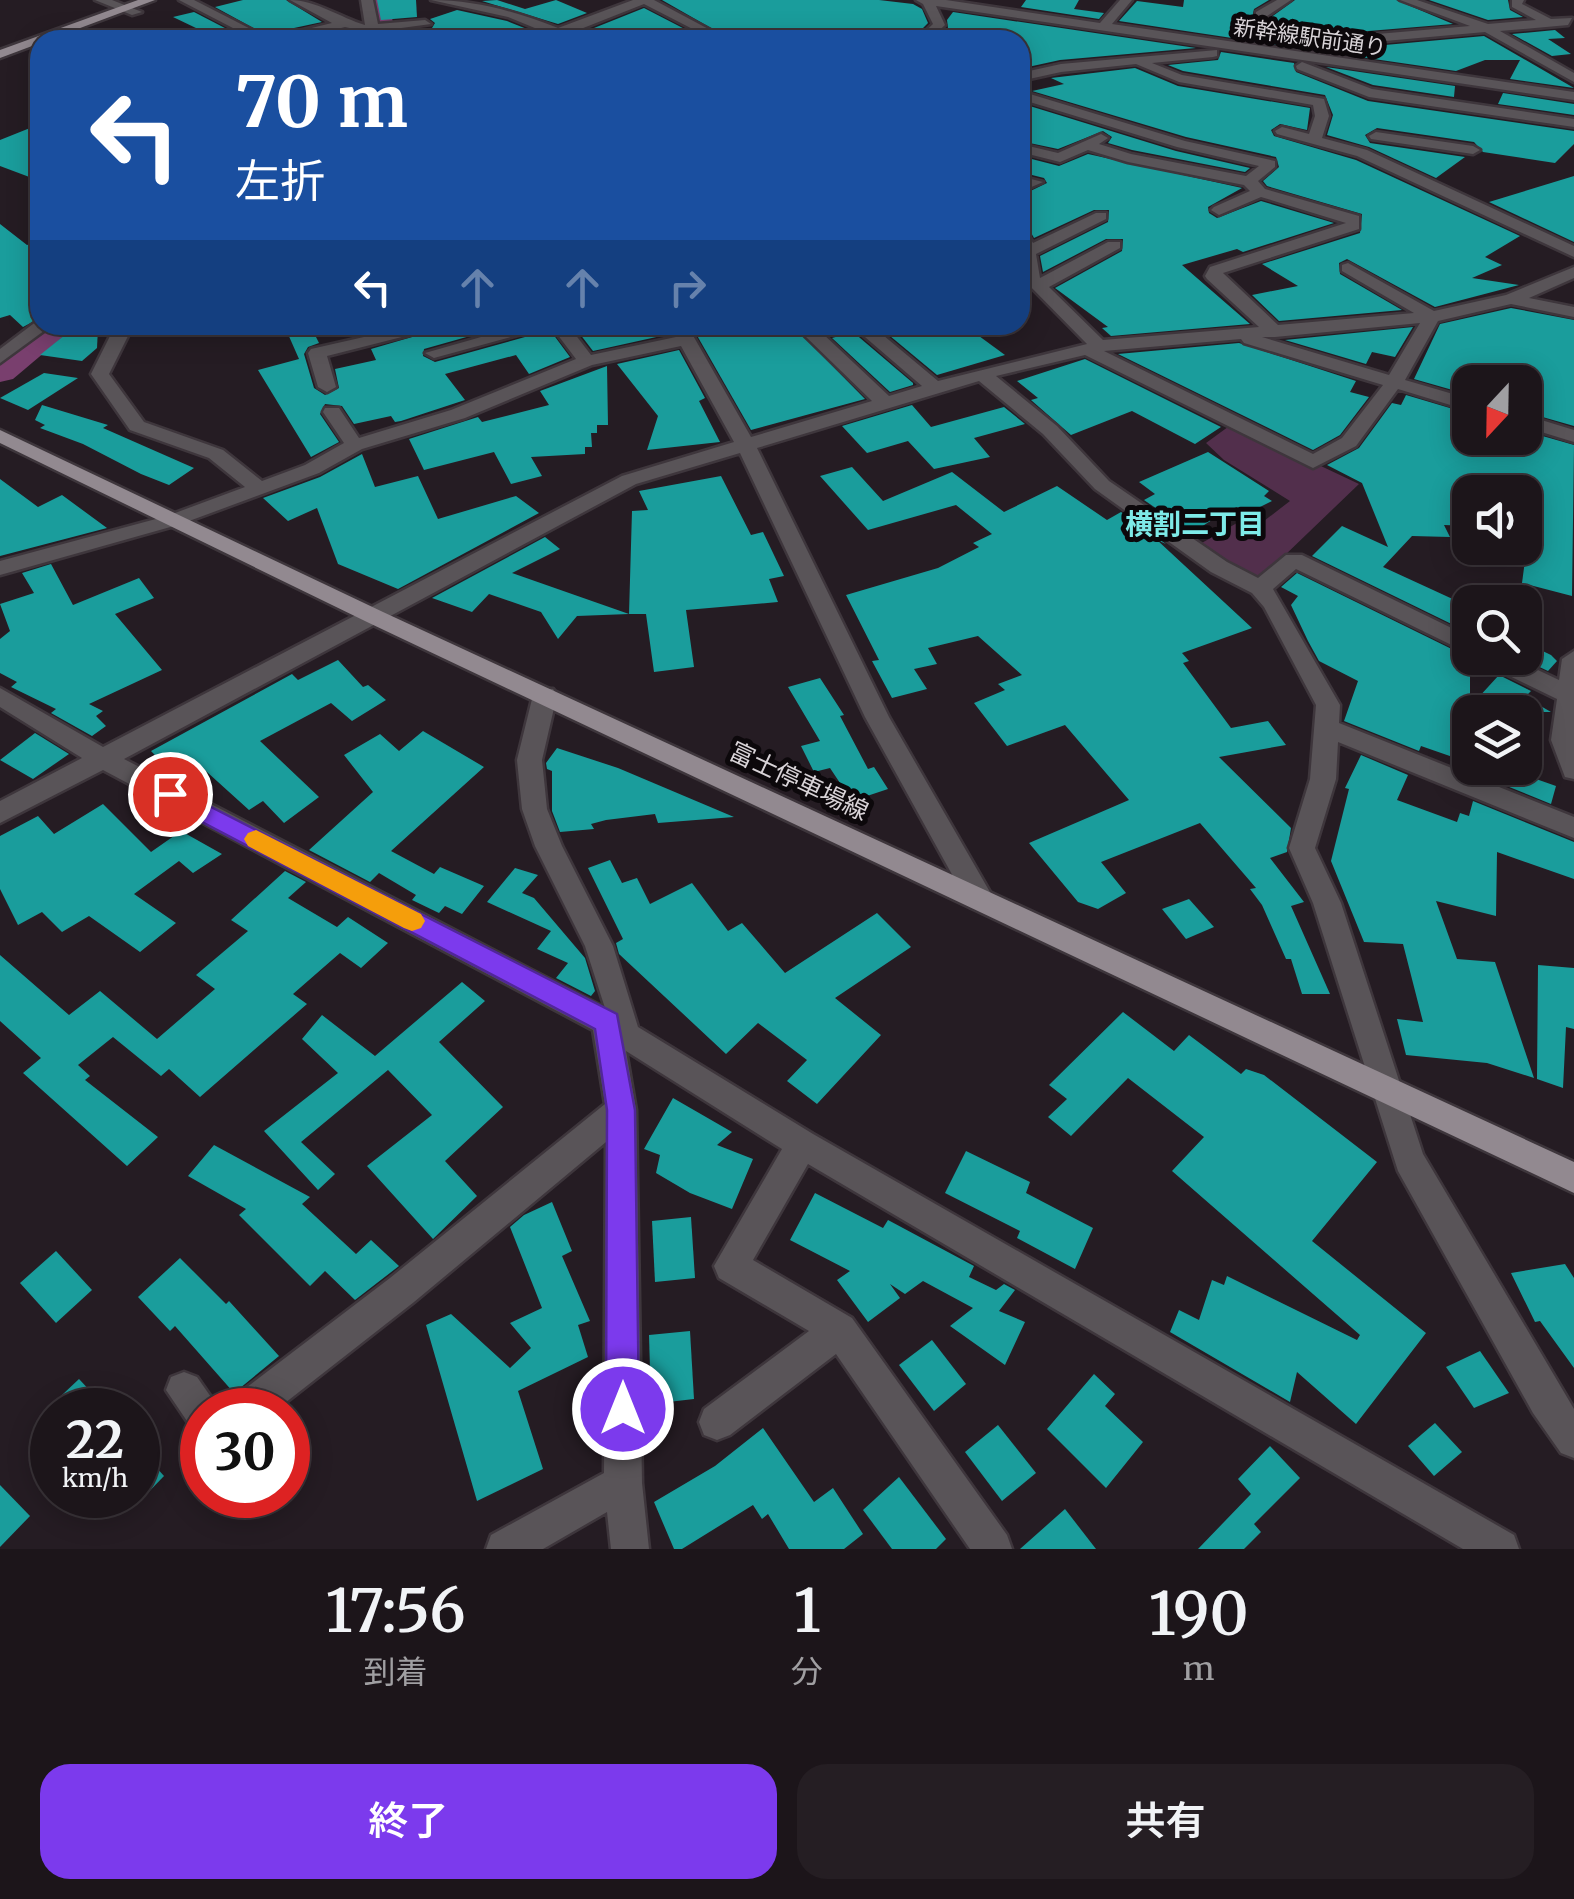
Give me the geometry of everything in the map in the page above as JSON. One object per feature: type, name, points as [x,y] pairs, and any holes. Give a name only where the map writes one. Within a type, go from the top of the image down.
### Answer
[{"type":"main road","points":[[83,30],[150,0]]},
{"type":"main road","points":[[76,30],[169,0]]},
{"type":"main road","points":[[0,58],[30,47]]},
{"type":"main road","points":[[0,58],[30,50]]},
{"type":"main road","name":"富士停車場線","points":[[0,436],[375,617],[1574,1178]]},
{"type":"street","points":[[101,0],[131,10]]},
{"type":"street","points":[[184,0],[246,30]]},
{"type":"street","points":[[296,0],[363,30]]},
{"type":"street","points":[[368,0],[373,30]]},
{"type":"street","points":[[425,30],[427,0]]},
{"type":"street","points":[[437,0],[510,14],[554,30]]},
{"type":"street","points":[[564,30],[644,0],[703,30]]},
{"type":"street","points":[[925,0],[939,25],[933,30]]},
{"type":"street","name":"新幹線駅前通り","points":[[925,0],[1574,96]]},
{"type":"street","points":[[1010,0],[1020,14]]},
{"type":"street","points":[[1104,27],[1126,0]]},
{"type":"street","points":[[1260,15],[1286,0]]},
{"type":"street","points":[[1406,0],[1487,28],[1574,78]]},
{"type":"street","points":[[1518,0],[1516,4],[1548,22]]},
{"type":"street","points":[[1266,50],[1568,21]]},
{"type":"street","points":[[321,30],[346,24]]},
{"type":"street","points":[[382,30],[425,24]]},
{"type":"street","points":[[1030,75],[1244,47]]},
{"type":"street","points":[[1286,53],[1284,58],[1370,94],[1388,118],[1473,150]]},
{"type":"street","points":[[1135,60],[1180,78],[1319,102],[1322,116],[1315,138]]},
{"type":"street","points":[[1030,98],[1270,164],[1254,186],[1219,210]]},
{"type":"street","points":[[1362,152],[1388,118],[1421,99],[1574,123]]},
{"type":"street","points":[[1030,150],[1060,158],[1124,127]]},
{"type":"street","points":[[1282,131],[1362,152],[1574,252]]},
{"type":"street","points":[[1087,145],[1254,186],[1354,219],[1354,226],[1216,270],[1213,276],[1275,332]]},
{"type":"street","points":[[1030,184],[1036,182]]},
{"type":"street","points":[[1030,251],[1101,216]]},
{"type":"street","points":[[1038,286],[1114,245]]},
{"type":"street","points":[[1030,266],[1032,280],[1093,347],[1313,462],[1349,442],[1394,382],[1432,317]]},
{"type":"street","points":[[1348,268],[1432,317]]},
{"type":"street","points":[[0,814],[629,480],[884,402],[1093,347],[1432,317],[1511,299],[1574,272]]},
{"type":"street","points":[[1511,299],[1574,312]]},
{"type":"street","points":[[0,358],[30,335]]},
{"type":"street","points":[[119,335],[100,374],[138,426],[216,454],[257,487]]},
{"type":"street","points":[[348,335],[352,346]]},
{"type":"street","points":[[327,386],[318,352],[398,335]]},
{"type":"street","points":[[434,354],[506,335]]},
{"type":"street","points":[[566,335],[586,361]]},
{"type":"street","points":[[0,568],[174,520],[312,469],[355,445],[458,414],[586,361],[675,335]]},
{"type":"street","points":[[683,335],[745,444],[877,717],[980,900]]},
{"type":"street","points":[[814,335],[884,402]]},
{"type":"street","points":[[872,335],[934,388]]},
{"type":"street","points":[[1237,335],[1452,400]]},
{"type":"street","points":[[982,374],[1050,430],[1102,486],[1219,566],[1260,588],[1292,634],[1328,705],[1330,729],[1323,779],[1302,848],[1326,903],[1385,1091],[1410,1160],[1546,1400],[1574,1440]]},
{"type":"street","points":[[332,412],[355,445]]},
{"type":"street","points":[[1542,426],[1574,436]]},
{"type":"street","points":[[1260,588],[1294,560],[1452,637]]},
{"type":"street","points":[[1574,659],[1563,740],[1574,770]]},
{"type":"street","points":[[1528,675],[1567,694]]},
{"type":"street","points":[[546,694],[529,768],[535,809],[552,857],[615,982],[621,1110],[623,1484],[630,1549]]},
{"type":"street","points":[[0,696],[103,759],[616,1028],[802,1144],[1500,1549]]},
{"type":"street","points":[[1330,729],[1574,828]]},
{"type":"street","points":[[275,1388],[621,1110]]},
{"type":"street","points":[[802,1144],[731,1266],[840,1330],[993,1549]]},
{"type":"street","points":[[717,1422],[840,1330]]},
{"type":"street","points":[[505,1549],[623,1484]]},
{"type":"shaded area","points":[[1232,424],[1359,484],[1259,580],[1200,544],[1251,515],[1264,521],[1290,501],[1224,460],[1206,443]]},
{"type":"building","points":[[243,0],[286,0],[322,22],[294,30],[257,30],[215,7]]},
{"type":"building","points":[[377,0],[416,0],[417,17],[381,20]]},
{"type":"building","points":[[497,0],[525,9],[556,0],[587,13],[558,24],[482,1]]},
{"type":"building","points":[[662,0],[879,0],[913,4],[922,9],[928,23],[921,30],[714,30]]},
{"type":"building","points":[[1026,0],[1079,0],[1074,9],[1104,13],[1099,19],[1021,7]]},
{"type":"building","points":[[1184,0],[1269,0],[1254,9],[1252,18],[1256,22],[1266,21],[1295,0],[1396,0],[1453,24],[1296,37],[1286,46],[1119,21],[1137,1],[1183,7]]},
{"type":"building","points":[[1429,0],[1508,0],[1510,10],[1523,17],[1488,20]]},
{"type":"building","points":[[644,8],[687,30],[589,30]]},
{"type":"building","points":[[457,10],[530,30],[416,30],[432,28],[435,23],[430,19]]},
{"type":"building","points":[[194,12],[229,30],[200,30],[173,17]]},
{"type":"building","points":[[953,12],[1196,48],[1060,60],[1030,67],[1030,30],[946,30]]},
{"type":"building","points":[[1555,30],[1565,38],[1548,39],[1571,54],[1552,56],[1512,34]]},
{"type":"building","points":[[1484,36],[1574,88],[1510,79],[1520,60],[1485,60],[1456,71],[1319,51]]},
{"type":"building","points":[[1221,52],[1294,63],[1296,72],[1368,101],[1574,131],[1574,144],[1555,163],[1483,152],[1474,142],[1377,128],[1365,135],[1370,143],[1465,157],[1436,178],[1369,147],[1327,135],[1333,115],[1325,95],[1183,71],[1168,65],[1218,60]]},
{"type":"building","points":[[1326,67],[1455,86],[1454,97],[1373,85]]},
{"type":"building","points":[[1135,68],[1178,86],[1310,108],[1307,130],[1280,124],[1271,130],[1274,136],[1356,160],[1520,236],[1485,257],[1502,265],[1472,278],[1519,285],[1435,307],[1347,259],[1339,263],[1340,274],[1402,310],[1279,321],[1252,295],[1298,286],[1262,264],[1360,233],[1362,214],[1267,186],[1263,181],[1279,167],[1276,157],[1186,137],[1032,91],[1064,84],[1051,78]]},
{"type":"building","points":[[1503,93],[1574,104],[1574,115],[1498,104]]},
{"type":"building","points":[[1030,106],[1176,151],[1250,168],[1245,172],[1132,150],[1108,143],[1112,137],[1103,131],[1058,149],[1030,143]]},
{"type":"building","points":[[30,128],[30,177],[0,166],[0,140]]},
{"type":"building","points":[[1088,154],[1242,188],[1208,207],[1209,213],[1217,218],[1261,201],[1334,223],[1243,252],[1237,249],[1182,265],[1250,324],[1111,336],[1102,328],[1108,327],[1055,288],[1122,251],[1123,239],[1106,239],[1043,272],[1040,256],[1108,222],[1109,210],[1094,210],[1034,238],[1030,231],[1030,191],[1047,183],[1044,178],[1030,176],[1030,159],[1059,166]]},
{"type":"building","points":[[1574,176],[1574,242],[1489,202]]},
{"type":"building","points":[[0,224],[30,244],[30,323],[23,327],[10,315],[0,318]]},
{"type":"building","points":[[1511,308],[1574,320],[1574,426],[1542,417],[1542,365],[1452,365],[1452,390],[1414,379],[1440,324]]},
{"type":"building","points":[[1413,327],[1395,357],[1372,352],[1366,364],[1285,340]]},
{"type":"building","points":[[65,335],[98,335],[97,348],[82,361],[40,355]]},
{"type":"building","points":[[288,335],[315,335],[319,343],[308,347],[304,354],[314,388],[325,395],[339,388],[335,369],[376,360],[371,349],[419,335],[474,335],[424,349],[423,356],[435,362],[532,335],[554,335],[570,357],[529,374],[516,355],[445,374],[465,400],[401,421],[395,422],[391,416],[354,424],[342,406],[325,404],[320,414],[339,442],[311,457],[258,370],[299,359]]},
{"type":"building","points":[[581,335],[665,335],[593,351]]},
{"type":"building","points":[[697,335],[802,335],[865,399],[751,430]]},
{"type":"building","points":[[857,335],[913,385],[890,392],[832,338]]},
{"type":"building","points":[[889,335],[978,335],[1005,355],[937,375]]},
{"type":"building","points":[[1239,343],[1356,381],[1350,392],[1369,397],[1340,435],[1313,450],[1118,354]]},
{"type":"building","points":[[679,350],[705,398],[699,401],[720,442],[647,450],[658,416],[617,364]]},
{"type":"building","points":[[1085,359],[1221,427],[1195,444],[1132,411],[1071,435],[1031,400],[1038,398],[1017,381]]},
{"type":"building","points":[[607,366],[608,425],[597,425],[597,433],[591,433],[592,447],[585,447],[585,454],[531,457],[542,476],[511,484],[494,452],[424,470],[409,439],[478,417],[482,422],[549,405],[540,391]]},
{"type":"building","points":[[44,373],[78,378],[28,410],[0,398]]},
{"type":"building","points":[[1406,395],[1452,409],[1452,455],[1542,455],[1542,436],[1574,445],[1572,596],[1542,588],[1542,585],[1522,583],[1524,565],[1542,565],[1542,475],[1452,475],[1452,525],[1444,525],[1450,537],[1412,536],[1383,567],[1452,599],[1452,624],[1312,556],[1342,526],[1388,547],[1362,483],[1327,465],[1359,448],[1392,403],[1401,405]]},
{"type":"building","points":[[42,405],[108,425],[103,428],[194,468],[169,485],[141,474],[83,444],[40,428],[45,425],[35,420]]},
{"type":"building","points":[[912,405],[931,427],[1004,407],[1025,424],[974,438],[990,457],[934,469],[908,441],[867,453],[842,426]]},
{"type":"building","points":[[1208,452],[1269,491],[1264,496],[1272,501],[1246,514],[1237,507],[1224,512],[1192,533],[1144,500],[1155,494],[1139,482]]},
{"type":"building","points":[[362,454],[375,487],[418,476],[438,519],[516,496],[539,513],[398,589],[338,564],[317,508],[288,521],[263,498],[320,477]]},
{"type":"building","points":[[852,467],[883,501],[952,472],[1004,512],[1057,486],[1107,520],[1121,512],[1166,544],[1157,540],[1252,628],[1182,653],[1189,661],[1183,663],[1231,728],[1268,721],[1286,745],[1219,757],[1291,828],[1287,852],[1270,858],[1304,902],[1291,906],[1330,994],[1302,994],[1291,959],[1286,959],[1262,905],[1250,889],[1256,888],[1200,823],[1101,862],[1126,893],[1098,909],[1078,902],[1029,843],[1129,800],[1065,725],[1007,746],[974,703],[1005,690],[998,684],[1022,675],[978,636],[928,648],[937,664],[914,669],[927,689],[892,698],[872,661],[879,660],[846,595],[938,568],[979,547],[973,543],[992,534],[956,505],[868,530],[820,476]]},
{"type":"building","points":[[721,476],[751,535],[763,532],[784,576],[769,579],[778,602],[686,610],[694,667],[654,672],[646,614],[629,614],[632,511],[648,510],[639,491]]},
{"type":"building","points":[[0,479],[38,507],[62,495],[107,528],[0,556]]},
{"type":"building","points":[[545,537],[560,549],[512,573],[629,614],[577,616],[558,639],[541,612],[489,594],[472,612],[432,598]]},
{"type":"building","points":[[51,564],[73,605],[139,578],[154,598],[115,614],[162,670],[89,704],[103,711],[96,716],[106,726],[92,736],[51,713],[56,709],[11,687],[17,682],[0,673],[0,639],[10,631],[0,604],[34,593],[22,573]]},
{"type":"building","points":[[1297,573],[1452,649],[1452,675],[1470,675],[1470,695],[1452,695],[1452,757],[1421,746],[1419,751],[1344,721],[1358,681],[1319,661],[1291,605],[1298,596],[1281,587]]},
{"type":"building","points":[[1542,651],[1557,661],[1548,671],[1542,668]]},
{"type":"building","points":[[338,660],[363,687],[368,685],[386,700],[352,721],[331,703],[260,741],[319,797],[284,823],[263,801],[249,810],[197,763],[175,776],[151,751],[292,674],[298,680]]},
{"type":"building","points":[[1499,675],[1531,691],[1527,695],[1481,695]]},
{"type":"building","points":[[820,678],[844,715],[840,716],[868,769],[874,767],[888,789],[852,801],[830,768],[814,772],[801,746],[820,741],[788,687]]},
{"type":"building","points":[[423,731],[484,767],[391,851],[434,874],[440,867],[484,886],[462,914],[445,906],[439,913],[412,900],[416,895],[379,873],[370,882],[309,850],[373,792],[344,755],[380,734],[399,751]]},
{"type":"building","points":[[35,733],[69,754],[33,779],[0,760]]},
{"type":"building","points":[[557,748],[618,768],[734,817],[658,823],[655,814],[606,820],[591,824],[594,829],[560,832],[552,811],[552,771],[546,763]]},
{"type":"building","points":[[1361,755],[1408,775],[1397,800],[1457,822],[1460,813],[1469,816],[1473,801],[1574,842],[1574,879],[1497,852],[1496,916],[1436,901],[1457,959],[1495,962],[1534,1078],[1487,1063],[1406,1055],[1397,1019],[1423,1022],[1403,944],[1364,942],[1331,861],[1349,789],[1345,788]]},
{"type":"building","points":[[1542,781],[1556,786],[1551,804],[1504,785],[1542,785]]},
{"type":"building","points":[[103,804],[151,852],[181,831],[222,854],[193,873],[179,861],[134,894],[176,923],[140,952],[89,916],[62,932],[42,912],[18,925],[0,889],[0,836],[38,816],[54,834]]},
{"type":"building","points":[[610,860],[622,883],[637,878],[650,904],[692,883],[728,931],[742,923],[785,973],[877,913],[911,947],[835,998],[881,1035],[817,1104],[787,1081],[807,1060],[758,1023],[726,1054],[619,954],[616,943],[623,939],[588,868]]},
{"type":"building","points":[[515,868],[538,875],[522,893],[534,898],[585,958],[595,991],[591,996],[556,978],[568,963],[537,949],[551,931],[487,902]]},
{"type":"building","points":[[285,871],[306,882],[288,898],[337,927],[348,917],[388,943],[361,968],[340,953],[293,994],[307,1004],[200,1097],[169,1069],[161,1076],[113,1037],[78,1065],[90,1076],[85,1080],[158,1137],[127,1166],[23,1073],[41,1058],[0,1021],[0,955],[69,1015],[100,991],[157,1039],[215,989],[196,975],[248,931],[231,920]]},
{"type":"building","points":[[1189,899],[1214,927],[1186,939],[1162,909]]},
{"type":"building","points":[[1538,965],[1574,968],[1574,1029],[1566,1027],[1563,1088],[1537,1079]]},
{"type":"building","points":[[462,982],[485,1001],[439,1042],[503,1107],[445,1161],[477,1196],[433,1239],[367,1166],[432,1115],[388,1070],[301,1142],[335,1174],[318,1190],[264,1131],[338,1073],[302,1039],[322,1015],[375,1056]]},
{"type":"building","points":[[1123,1012],[1174,1051],[1189,1035],[1241,1074],[1246,1069],[1264,1075],[1377,1162],[1312,1241],[1426,1333],[1356,1424],[1297,1372],[1290,1402],[1170,1332],[1179,1310],[1199,1320],[1212,1280],[1224,1285],[1227,1276],[1357,1340],[1360,1335],[1172,1171],[1204,1137],[1128,1078],[1071,1136],[1048,1117],[1067,1099],[1049,1085]]},
{"type":"building","points":[[673,1098],[732,1132],[717,1145],[753,1159],[732,1209],[690,1193],[656,1173],[660,1155],[644,1149]]},
{"type":"building","points":[[214,1145],[310,1197],[302,1204],[356,1254],[371,1240],[399,1266],[355,1300],[325,1271],[310,1286],[239,1215],[246,1209],[188,1176]]},
{"type":"building","points":[[966,1151],[1030,1182],[1026,1193],[1093,1228],[1075,1269],[1017,1238],[1020,1231],[945,1193]]},
{"type":"building","points":[[815,1193],[883,1228],[888,1220],[974,1266],[969,1277],[996,1290],[1004,1284],[1015,1290],[999,1311],[1025,1322],[1005,1365],[950,1326],[973,1308],[923,1281],[905,1294],[890,1284],[900,1298],[868,1322],[837,1280],[850,1271],[790,1240]]},
{"type":"building","points":[[552,1202],[572,1251],[562,1256],[590,1321],[578,1325],[588,1357],[518,1391],[543,1469],[477,1501],[426,1325],[451,1314],[510,1368],[531,1348],[510,1323],[542,1308],[510,1227],[524,1215]]},
{"type":"building","points":[[691,1217],[695,1278],[655,1282],[652,1221]]},
{"type":"building","points":[[56,1251],[92,1290],[56,1323],[20,1283]]},
{"type":"building","points":[[180,1258],[226,1304],[229,1301],[279,1356],[240,1388],[230,1388],[175,1326],[170,1331],[138,1297]]},
{"type":"building","points":[[1565,1264],[1574,1278],[1574,1368],[1540,1321],[1535,1322],[1511,1273]]},
{"type":"building","points":[[690,1331],[694,1399],[651,1404],[649,1335]]},
{"type":"building","points":[[932,1340],[966,1384],[934,1411],[899,1365]]},
{"type":"building","points":[[1480,1351],[1509,1393],[1474,1408],[1446,1367]]},
{"type":"building","points":[[1094,1374],[1115,1394],[1105,1406],[1143,1442],[1106,1488],[1047,1429]]},
{"type":"building","points":[[79,1379],[87,1388],[69,1388]]},
{"type":"building","points":[[1435,1423],[1462,1452],[1434,1476],[1408,1446]]},
{"type":"building","points":[[998,1425],[1036,1473],[1002,1501],[965,1452]]},
{"type":"building","points":[[763,1428],[814,1502],[833,1488],[863,1534],[844,1549],[789,1549],[768,1514],[762,1519],[753,1505],[682,1549],[674,1549],[654,1502],[715,1466]]},
{"type":"building","points":[[1270,1446],[1300,1478],[1254,1524],[1261,1532],[1244,1549],[1198,1549],[1251,1494],[1238,1479]]},
{"type":"building","points":[[899,1477],[946,1539],[936,1549],[892,1549],[863,1510]]},
{"type":"building","points":[[0,1485],[30,1516],[0,1547]]},
{"type":"building","points":[[1065,1509],[1096,1549],[1020,1549]]},
{"type":"waterway","points":[[376,0],[382,30]]},
{"type":"waterway","points":[[0,371],[46,335]]},
{"type":"slow traffic","points":[[256,839],[412,921]]},
{"type":"district","name":"横割二丁目","points":[[1195,524]]},
{"type":"route","points":[[170,794],[607,1022],[621,1110],[623,1409]]}]
